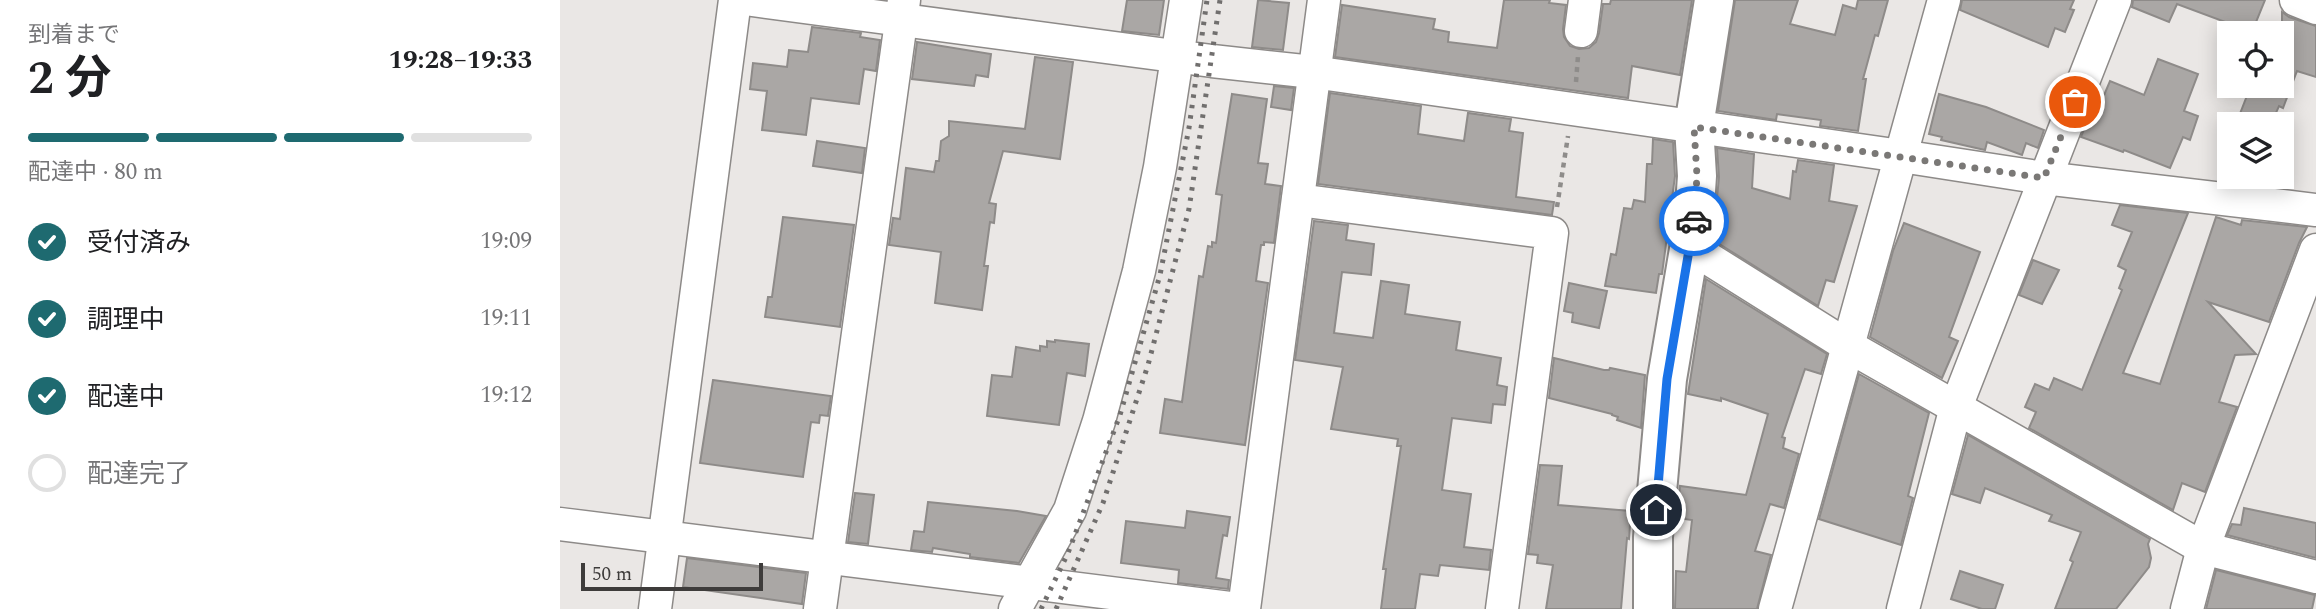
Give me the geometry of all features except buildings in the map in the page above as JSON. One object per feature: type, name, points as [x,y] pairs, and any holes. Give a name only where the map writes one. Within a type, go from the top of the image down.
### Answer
[{"type":"main road","points":[[1653,609],[1653,537],[1667,379],[1690,247],[1697,176],[1694,127],[1714,0]]},
{"type":"street","points":[[655,609],[735,0]]},
{"type":"street","points":[[752,0],[903,10],[1178,57],[1313,72],[2044,178],[2316,211]]},
{"type":"street","points":[[1023,596],[1070,510],[1099,421],[1139,271],[1186,0]]},
{"type":"street","points":[[1244,609],[1324,0]]},
{"type":"street","points":[[1581,31],[1585,0]]},
{"type":"street","points":[[1775,609],[1944,0]]},
{"type":"street","points":[[1903,609],[1956,407],[2115,0]]},
{"type":"street","points":[[2296,0],[2316,8]]},
{"type":"street","points":[[820,609],[903,10]]},
{"type":"street","points":[[1298,200],[1552,233],[1502,609]]},
{"type":"street","points":[[1690,247],[1848,346],[2203,548],[2316,577]]},
{"type":"street","points":[[2187,609],[2203,548],[2316,250]]},
{"type":"street","points":[[560,524],[827,557],[1023,596],[1238,609]]},
{"type":"railway","points":[[1041,609],[1068,553],[1120,415],[1160,275],[1189,128],[1207,0]]},
{"type":"railway","points":[[1056,609],[1103,503],[1148,365],[1189,209],[1220,0]]},
{"type":"way so far","points":[[1694,221],[1697,176],[1694,127],[2044,178],[2075,102]]},
{"type":"route","points":[[1656,510],[1667,379],[1694,221]]}]
